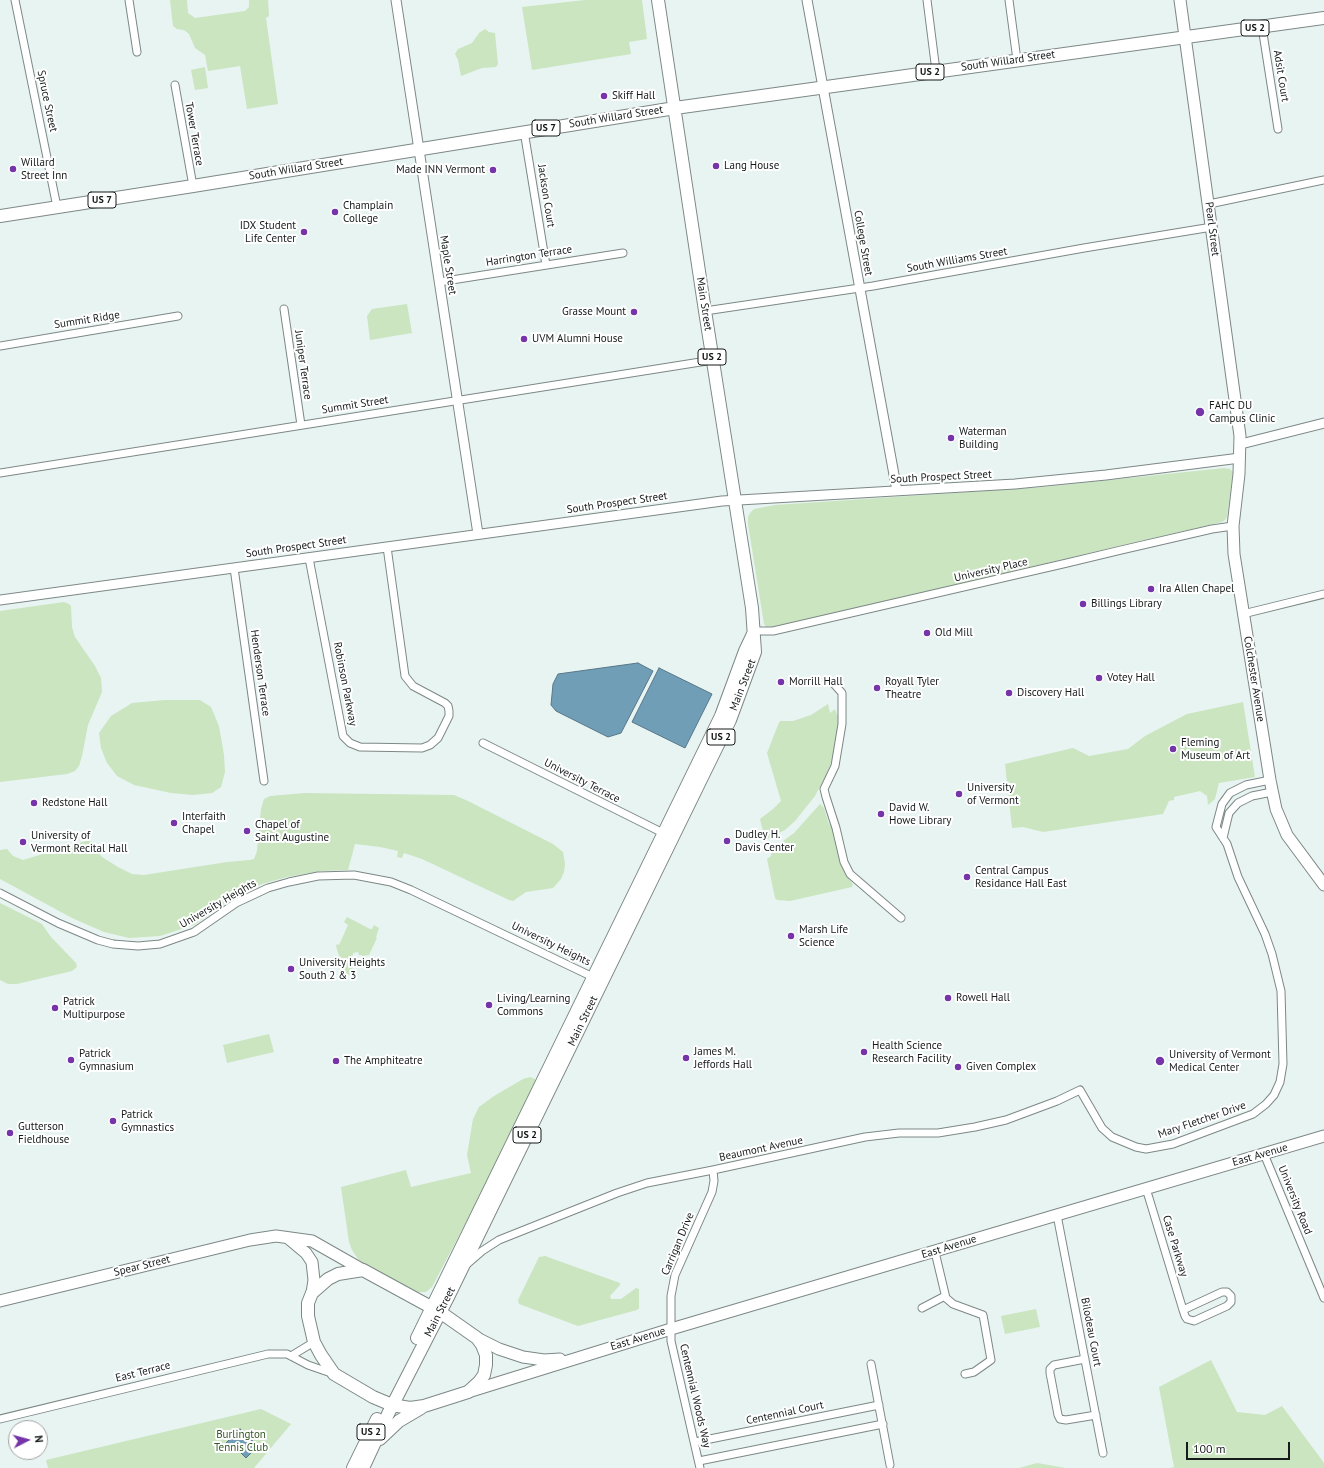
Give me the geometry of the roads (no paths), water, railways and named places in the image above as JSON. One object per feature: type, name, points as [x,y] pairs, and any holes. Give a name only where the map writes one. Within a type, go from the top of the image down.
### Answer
[{"type":"main road","name":"Main Street","points":[[389,1403],[668,836],[721,716],[754,631],[752,608],[658,0]]},
{"type":"main road","name":"Pearl Street","points":[[1180,0],[1209,204],[1240,444],[1240,458]]},
{"type":"main road","name":"US 2","points":[[1186,37],[1324,18]]},
{"type":"main road","name":"South Willard Street","points":[[0,216],[675,108],[1186,37]]},
{"type":"main road","name":"Colchester Avenue","points":[[1240,458],[1233,526],[1234,554],[1272,792],[1276,809],[1287,835],[1324,885]]},
{"type":"main road","name":"Main Street","points":[[436,1310],[461,1270],[598,979]]},
{"type":"main road","name":"East Avenue","points":[[389,1403],[410,1408],[424,1406],[574,1358],[1324,1136]]},
{"type":"main road","name":"Spear Street","points":[[0,1301],[250,1240],[276,1236],[312,1241],[436,1310]]},
{"type":"main road","points":[[286,1237],[306,1253],[312,1262],[314,1274],[312,1293],[308,1303],[308,1316],[314,1342],[321,1355],[334,1374],[373,1397],[389,1403]]},
{"type":"main road","points":[[312,1293],[328,1279],[338,1274],[362,1270]]},
{"type":"main road","name":"East Avenue","points":[[436,1310],[477,1338],[499,1349],[523,1357],[544,1360],[574,1358]]},
{"type":"main road","name":"East Avenue","points":[[468,1392],[484,1375],[486,1365],[486,1355],[477,1338]]},
{"type":"main road","name":"US 2","points":[[363,1468],[374,1446],[389,1403]]},
{"type":"main road","name":"US 2","points":[[353,1468],[389,1403]]},
{"type":"main road","points":[[374,1446],[394,1425],[424,1406]]},
{"type":"street","name":"Spruce Street","points":[[15,0],[57,207]]},
{"type":"street","points":[[129,0],[137,52]]},
{"type":"street","name":"Maple Street","points":[[396,0],[478,534]]},
{"type":"street","name":"College Street","points":[[807,0],[897,491]]},
{"type":"street","points":[[927,0],[936,71]]},
{"type":"street","points":[[1009,0],[1017,60]]},
{"type":"street","name":"Adsit Court","points":[[1262,27],[1278,129]]},
{"type":"street","name":"Tower Terrace","points":[[175,85],[193,186]]},
{"type":"street","name":"Jackson Court","points":[[524,131],[546,265]]},
{"type":"street","points":[[1209,204],[1324,180]]},
{"type":"street","name":"South Williams Street","points":[[705,311],[860,288],[1212,227]]},
{"type":"street","name":"Harrington Terrace","points":[[439,282],[623,253]]},
{"type":"street","name":"Juniper Terrace","points":[[284,309],[301,425]]},
{"type":"street","name":"Summit Ridge","points":[[0,346],[178,316]]},
{"type":"street","name":"Summit Street","points":[[0,473],[713,360]]},
{"type":"street","points":[[1240,444],[1324,423]]},
{"type":"street","name":"South Prospect Street","points":[[0,600],[735,500],[996,486],[1066,480],[1240,458]]},
{"type":"street","name":"University Place","points":[[754,631],[773,631],[1216,528],[1233,526]]},
{"type":"street","name":"Robinson Parkway","points":[[309,558],[343,736],[350,743],[364,748],[425,747],[433,744],[438,738],[449,716],[449,708],[443,702],[413,686],[405,676],[387,547]]},
{"type":"street","name":"Henderson Terrace","points":[[234,568],[264,781]]},
{"type":"street","points":[[1243,614],[1324,594]]},
{"type":"street","points":[[834,684],[842,693],[842,724],[834,766],[824,789],[836,828],[844,862],[850,874],[900,918]]},
{"type":"street","name":"University Terrace","points":[[483,743],[668,836]]},
{"type":"street","name":"Mary Fletcher Drive","points":[[1080,1090],[1102,1128],[1112,1137],[1136,1147],[1146,1149],[1174,1144],[1253,1114],[1266,1104],[1274,1095],[1280,1082],[1283,1064],[1282,1006],[1278,973],[1265,934],[1243,889],[1224,838],[1216,827],[1220,810],[1225,799],[1236,789],[1246,785],[1270,780]]},
{"type":"street","points":[[1224,838],[1229,813],[1238,803],[1252,796],[1272,792]]},
{"type":"street","name":"University Heights","points":[[0,894],[58,923],[94,938],[114,944],[138,946],[160,944],[194,932],[236,903],[268,888],[318,876],[361,876],[391,882],[411,890],[598,979]]},
{"type":"street","name":"Beaumont Avenue","points":[[461,1270],[482,1251],[499,1240],[617,1193],[648,1183],[865,1137],[898,1133],[938,1133],[976,1127],[1006,1120],[1057,1102],[1080,1090]]},
{"type":"street","name":"University Road","points":[[1264,1154],[1324,1298]]},
{"type":"street","name":"Carrigan Drive","points":[[671,1329],[672,1283],[712,1192],[714,1181],[713,1170]]},
{"type":"street","name":"Case Parkway","points":[[1146,1189],[1183,1310]]},
{"type":"street","name":"Bilodeau Court","points":[[1057,1215],[1103,1453]]},
{"type":"street","points":[[935,1252],[945,1296],[949,1302],[982,1315],[991,1360],[974,1372],[965,1374]]},
{"type":"street","points":[[1223,1292],[1227,1292],[1231,1296],[1231,1302],[1229,1305],[1195,1321],[1188,1320],[1183,1310],[1223,1292]]},
{"type":"street","points":[[922,1308],[945,1296]]},
{"type":"street","name":"Centennial Woods Way","points":[[671,1329],[674,1354],[700,1464]]},
{"type":"street","points":[[291,1356],[314,1342]]},
{"type":"street","name":"East Terrace","points":[[0,1418],[275,1353],[291,1356],[308,1365],[334,1374]]},
{"type":"street","points":[[1085,1359],[1054,1365],[1050,1369],[1058,1415],[1060,1419],[1066,1420],[1096,1415]]},
{"type":"street","points":[[871,1364],[890,1465]]},
{"type":"street","name":"Centennial Court","points":[[695,1442],[879,1405]]},
{"type":"street","points":[[700,1464],[882,1424]]},
{"type":"water","points":[[638,663],[653,671],[621,733],[608,737],[556,711],[551,705],[553,684],[558,674]]},
{"type":"water","points":[[659,668],[712,694],[685,748],[632,722]]},
{"type":"water","points":[[240,1429],[258,1446],[246,1458],[234,1446],[231,1450],[225,1444]]},
{"type":"place","name":"Skiff Hall","points":[[604,96]]},
{"type":"place","name":"Lang House","points":[[716,166]]},
{"type":"place","name":"Willard Street Inn","points":[[13,169]]},
{"type":"place","name":"Made INN Vermont","points":[[493,170]]},
{"type":"place","name":"Champlain College","points":[[335,212]]},
{"type":"place","name":"IDX Student Life Center","points":[[304,232]]},
{"type":"place","name":"Grasse Mount","points":[[634,312]]},
{"type":"place","name":"UVM Alumni House","points":[[524,339]]},
{"type":"place","name":"FAHC DU Campus Clinic","points":[[1200,412]]},
{"type":"place","name":"Waterman Building","points":[[951,438]]},
{"type":"place","name":"Ira Allen Chapel","points":[[1151,589]]},
{"type":"place","name":"Billings Library","points":[[1083,604]]},
{"type":"place","name":"Old Mill","points":[[927,633]]},
{"type":"place","name":"Votey Hall","points":[[1099,678]]},
{"type":"place","name":"Morrill Hall","points":[[781,682]]},
{"type":"place","name":"Royall Tyler Theatre","points":[[877,688]]},
{"type":"place","name":"Discovery Hall","points":[[1009,693]]},
{"type":"place","name":"Fleming Museum of Art","points":[[1173,749]]},
{"type":"place","name":"University of Vermont","points":[[959,794]]},
{"type":"place","name":"Redstone Hall","points":[[34,803]]},
{"type":"place","name":"David W. Howe Library","points":[[881,814]]},
{"type":"place","name":"Interfaith Chapel","points":[[174,823]]},
{"type":"place","name":"Chapel of Saint Augustine","points":[[247,831]]},
{"type":"place","name":"Dudley H. Davis Center","points":[[727,841]]},
{"type":"place","name":"University of Vermont Recital Hall","points":[[23,842]]},
{"type":"place","name":"Central Campus Residance Hall East","points":[[967,877]]},
{"type":"place","name":"Marsh Life Science","points":[[791,936]]},
{"type":"place","name":"University Heights South 2 & 3","points":[[291,969]]},
{"type":"place","name":"Rowell Hall","points":[[948,998]]},
{"type":"place","name":"Living/Learning Commons","points":[[489,1005]]},
{"type":"place","name":"Patrick Multipurpose","points":[[55,1008]]},
{"type":"place","name":"Health Science Research Facility","points":[[864,1052]]},
{"type":"place","name":"James M. Jeffords Hall","points":[[686,1058]]},
{"type":"place","name":"Patrick Gymnasium","points":[[71,1060]]},
{"type":"place","name":"The Amphiteatre","points":[[336,1061]]},
{"type":"place","name":"University of Vermont Medical Center","points":[[1160,1061]]},
{"type":"place","name":"Given Complex","points":[[958,1067]]},
{"type":"place","name":"Patrick Gymnastics","points":[[113,1121]]},
{"type":"place","name":"Gutterson Fieldhouse","points":[[10,1133]]},
{"type":"park label","name":"Burlington Tennis Club","points":[[241,1441]]}]
